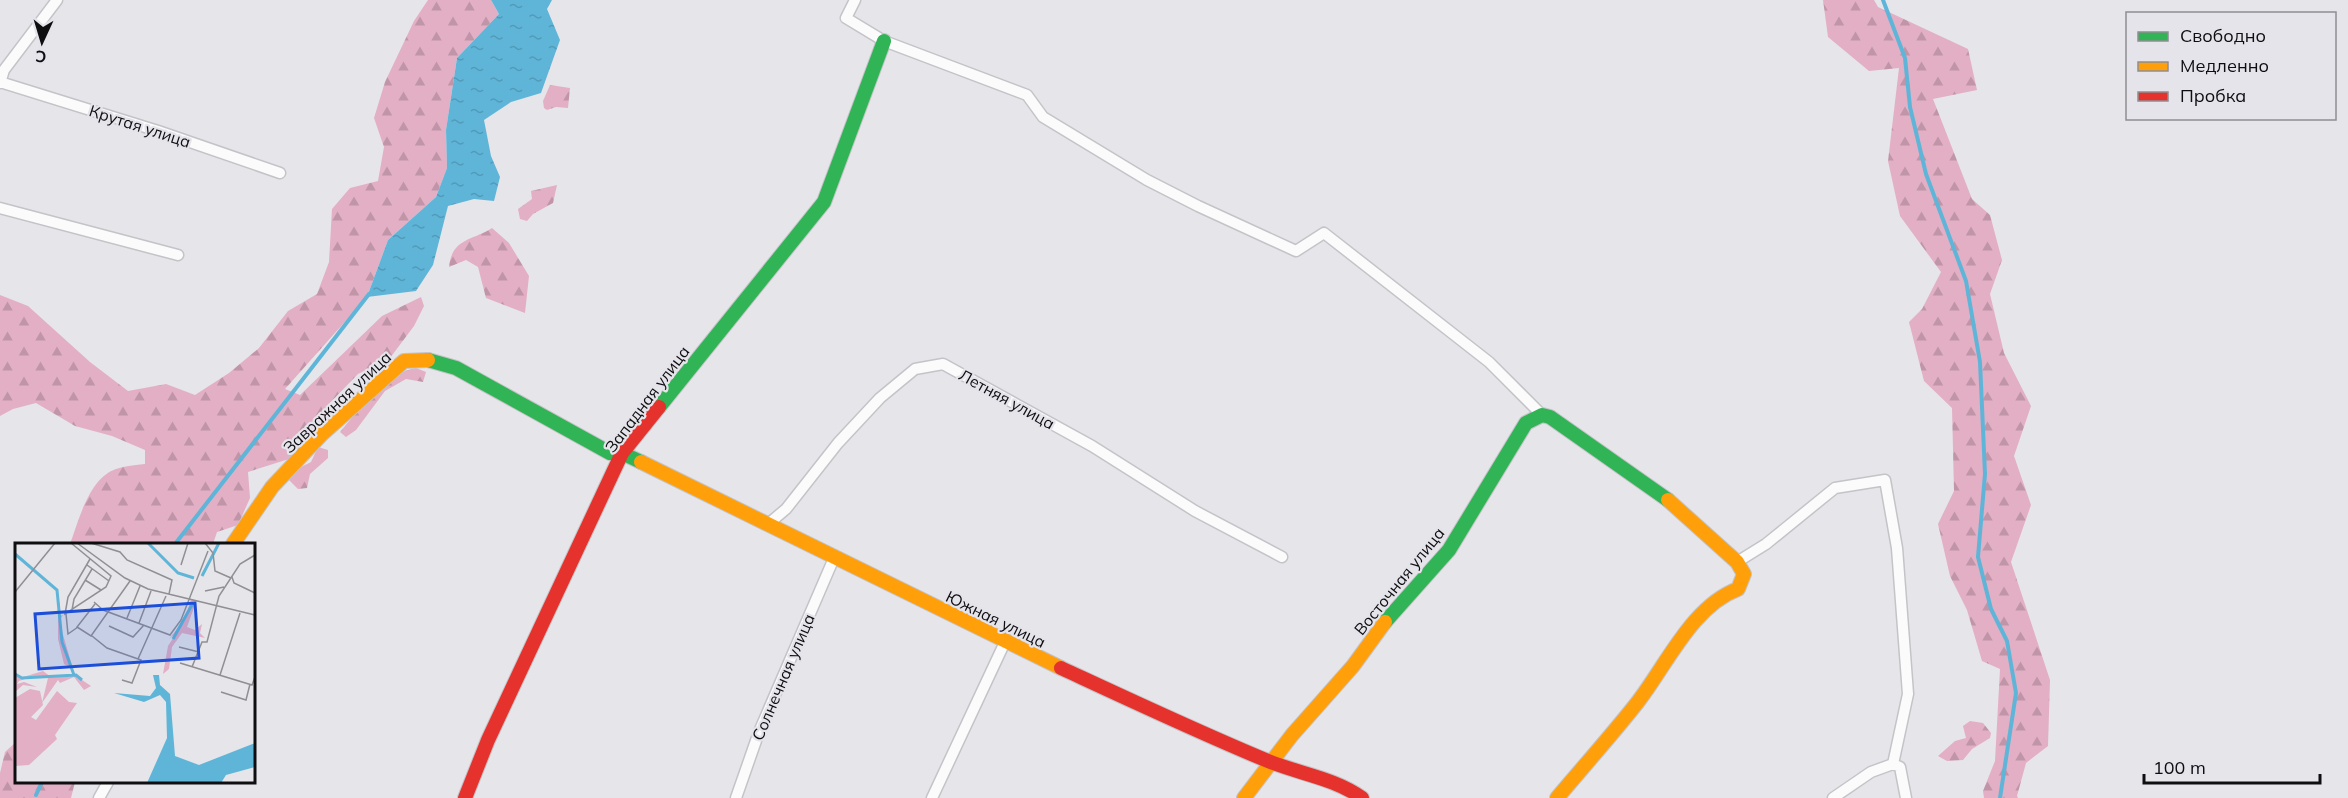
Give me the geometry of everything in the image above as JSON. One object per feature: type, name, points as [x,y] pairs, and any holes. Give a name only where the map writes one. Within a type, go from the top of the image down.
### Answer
[{"type":"street","points":[[0,82],[4,70],[57,0]]},
{"type":"street","points":[[855,0],[846,18],[884,41],[1027,95],[1043,117],[1147,180],[1198,206],[1296,251],[1324,233],[1489,362],[1546,416],[1677,506],[1737,562],[1744,574],[1738,589],[1722,594],[1699,616],[1637,703],[1557,798]]},
{"type":"street","name":"Западная улица","points":[[465,798],[488,740],[622,453],[824,202],[884,41]]},
{"type":"street","name":"Крутая улица","points":[[0,82],[158,131],[280,173]]},
{"type":"street","points":[[0,208],[178,255]]},
{"type":"street","name":"Завражная улица","points":[[234,543],[272,487],[322,434],[404,361],[432,360],[456,368],[610,453],[622,453]]},
{"type":"street","name":"Летняя улица","points":[[767,525],[786,508],[837,443],[879,398],[915,369],[943,364],[1092,446],[1195,511],[1282,557]]},
{"type":"street","name":"Восточная улица","points":[[1244,798],[1271,762],[1353,666],[1392,613],[1449,550],[1526,423],[1546,416]]},
{"type":"street","name":"Южная улица","points":[[622,453],[1005,642],[1174,721],[1271,762],[1345,786],[1362,798]]},
{"type":"street","points":[[1737,562],[1767,544],[1835,488],[1885,480],[1897,548],[1908,694],[1893,764]]},
{"type":"street","name":"Солнечная улица","points":[[736,798],[759,732],[834,558]]},
{"type":"street","points":[[932,798],[1005,642]]},
{"type":"street","points":[[1833,798],[1870,772],[1893,764],[1900,767],[1906,798]]},
{"type":"street","points":[[99,798],[107,783]]},
{"type":"green space","points":[[428,0],[491,0],[499,14],[457,58],[446,130],[447,168],[436,197],[388,240],[367,297],[285,389],[300,395],[382,316],[421,297],[424,306],[414,326],[390,358],[358,374],[329,404],[319,428],[292,458],[248,472],[250,498],[238,525],[217,532],[213,543],[70,543],[86,501],[99,481],[116,469],[145,464],[145,450],[112,436],[75,426],[36,403],[13,409],[0,416],[0,295],[28,306],[90,362],[128,391],[166,384],[195,395],[229,373],[259,348],[288,311],[317,294],[329,262],[332,209],[350,188],[378,181],[384,147],[374,118],[385,82],[414,21]]},
{"type":"green space","points":[[1823,0],[1874,0],[1878,7],[1968,49],[1977,90],[1933,99],[1972,199],[1990,215],[2002,260],[1990,294],[2004,353],[2031,406],[2014,456],[2031,505],[2011,562],[2050,680],[2048,746],[2026,763],[2018,798],[1984,798],[1983,791],[1995,761],[2000,669],[1982,661],[1967,610],[1950,576],[1938,524],[1954,491],[1952,408],[1924,381],[1909,322],[1922,309],[1941,272],[1900,216],[1888,161],[1899,68],[1869,71],[1828,37]]},
{"type":"green space","points":[[550,85],[570,88],[568,108],[556,107],[547,110],[544,108],[543,101]]},
{"type":"green space","points":[[557,185],[553,203],[533,214],[527,221],[520,219],[518,209],[532,199],[531,191]]},
{"type":"green space","points":[[492,228],[509,243],[529,276],[525,313],[486,298],[478,267],[466,260],[449,267],[454,250],[459,245]]},
{"type":"green space","points":[[416,368],[426,372],[423,382],[406,379],[385,391],[356,430],[346,437],[340,432],[364,403],[384,384],[405,371]]},
{"type":"green space","points":[[318,447],[328,450],[328,458],[310,474],[307,488],[298,489],[288,479],[297,469],[311,462]]},
{"type":"green space","points":[[1970,721],[1983,723],[1991,733],[1990,738],[1972,749],[1963,760],[1947,761],[1938,756],[1955,741],[1966,738],[1963,726]]},
{"type":"green space","points":[[15,743],[15,783],[75,783],[71,798],[0,798],[0,773],[5,752]]},
{"type":"water","points":[[491,0],[552,0],[547,9],[560,40],[541,93],[511,102],[484,120],[491,156],[500,177],[494,201],[474,199],[448,206],[433,265],[416,291],[367,297],[388,240],[436,197],[447,168],[446,130],[457,58],[499,14]]},
{"type":"waterway","points":[[1883,0],[1905,58],[1910,107],[1926,174],[1966,281],[1980,362],[1985,474],[1978,557],[1991,609],[2007,641],[2016,693],[2000,798]]},
{"type":"waterway","points":[[176,543],[369,294]]},
{"type":"waterway","points":[[36,795],[42,783]]},
{"type":"traffic: fast","points":[[659,407],[824,202],[884,41]]},
{"type":"traffic: fast","points":[[428,360],[456,368],[610,453],[622,453],[641,462]]},
{"type":"traffic: fast","points":[[1385,622],[1449,550],[1526,423],[1542,415],[1550,417],[1668,500]]},
{"type":"traffic: slow","points":[[234,543],[272,487],[322,434],[404,361],[428,360]]},
{"type":"traffic: slow","points":[[641,462],[1061,668]]},
{"type":"traffic: slow","points":[[1557,798],[1637,703],[1693,623],[1722,597],[1738,589],[1744,574],[1737,562],[1668,500]]},
{"type":"traffic: slow","points":[[1244,798],[1292,735],[1353,666],[1385,622]]},
{"type":"traffic: jam","points":[[465,798],[488,740],[622,453],[659,407]]},
{"type":"traffic: jam","points":[[1061,668],[1242,750],[1280,766],[1328,781],[1362,798]]}]
